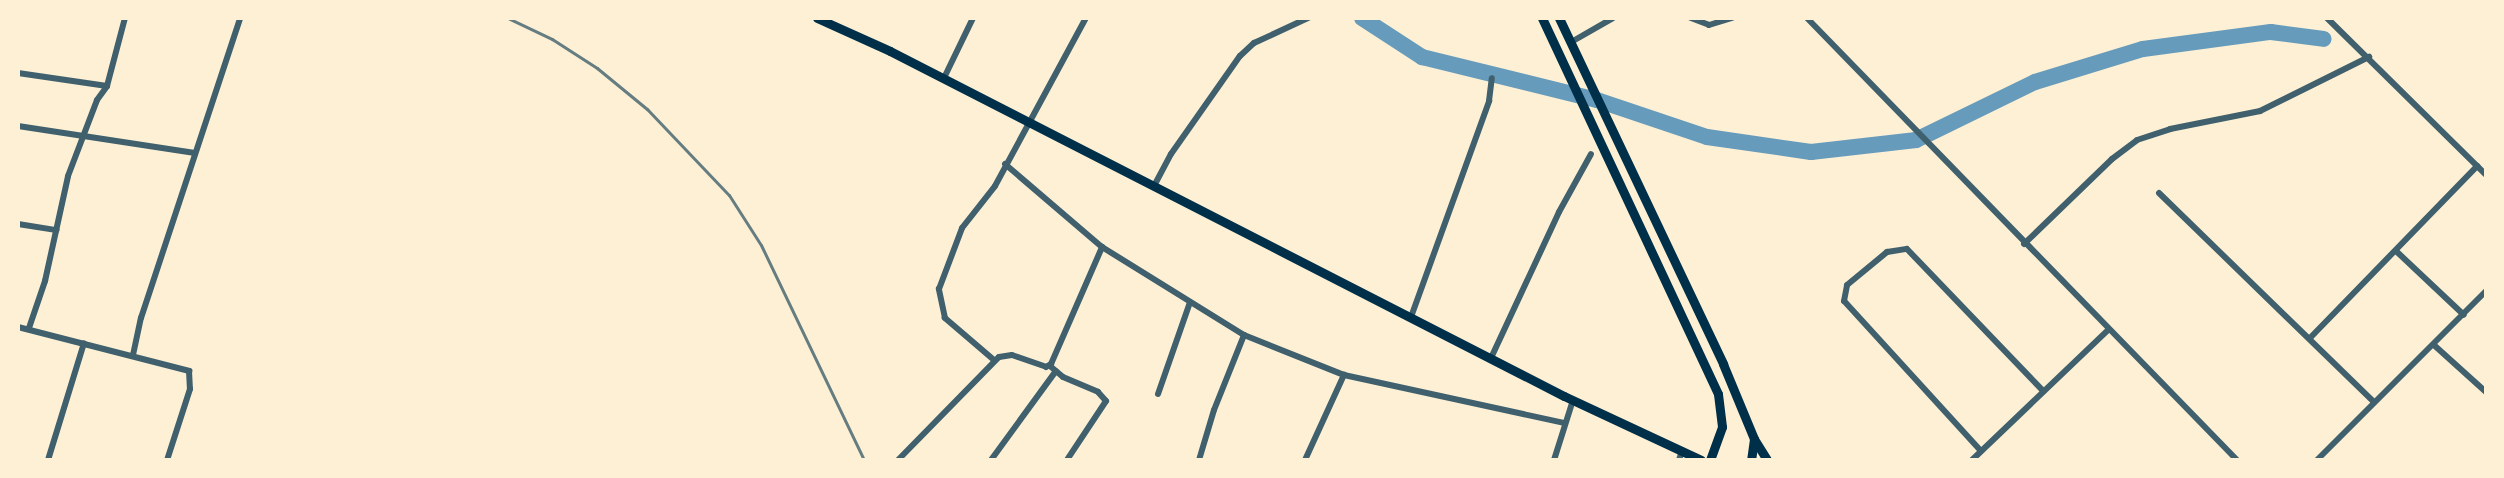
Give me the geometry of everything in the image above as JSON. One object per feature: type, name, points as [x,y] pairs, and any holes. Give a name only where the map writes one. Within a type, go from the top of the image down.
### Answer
[{"type":"main road","points":[[817,18],[944,78],[1680,455],[1701,460]]},
{"type":"main road","points":[[1542,18],[1576,85],[1718,394],[1722,427],[1710,460]]},
{"type":"main road","points":[[1559,18],[1573,41],[1603,111],[1723,364],[1754,439],[1767,460]]},
{"type":"main road","points":[[1751,460],[1754,439]]},
{"type":"street","points":[[29,328],[57,230],[68,176],[107,86],[125,18]]},
{"type":"street","points":[[133,355],[141,318],[240,18]]},
{"type":"street","points":[[944,78],[973,18]]},
{"type":"street","points":[[994,360],[945,318],[939,289],[962,228],[995,186],[1086,18]]},
{"type":"street","points":[[1154,186],[1171,154],[1240,56],[1254,42],[1308,18]]},
{"type":"street","points":[[1573,41],[1613,18]]},
{"type":"street","points":[[1691,18],[1709,25],[1732,18]]},
{"type":"street","points":[[1807,18],[1906,117],[2024,244],[2237,460]]},
{"type":"street","points":[[2327,18],[2486,175]]},
{"type":"street","points":[[2024,244],[2112,159],[2137,141],[2170,129],[2260,111],[2369,57]]},
{"type":"street","points":[[18,73],[107,86]]},
{"type":"street","points":[[1411,317],[1489,101],[1492,78]]},
{"type":"street","points":[[18,126],[195,153]]},
{"type":"street","points":[[1491,358],[1591,154]]},
{"type":"street","points":[[1005,164],[1102,247],[1244,335],[1344,375],[1564,423]]},
{"type":"street","points":[[2310,338],[2477,166]]},
{"type":"street","points":[[2159,193],[2374,402]]},
{"type":"street","points":[[18,224],[57,230]]},
{"type":"street","points":[[1050,366],[1102,247]]},
{"type":"street","points":[[1981,451],[1844,301],[1847,285],[1887,252],[1907,249],[2043,391]]},
{"type":"street","points":[[2396,251],[2464,315]]},
{"type":"street","points":[[2317,460],[2374,402],[2435,346],[2486,291]]},
{"type":"street","points":[[1158,394],[1190,302]]},
{"type":"street","points":[[18,327],[189,371],[192,376],[167,460]]},
{"type":"street","points":[[1972,460],[2108,330]]},
{"type":"street","points":[[1199,460],[1214,410],[1244,335]]},
{"type":"street","points":[[48,460],[84,343]]},
{"type":"street","points":[[2435,346],[2486,392]]},
{"type":"street","points":[[898,460],[994,360],[1012,355],[1050,366],[1098,392],[1106,404],[1067,460]]},
{"type":"street","points":[[991,460],[1056,371]]},
{"type":"street","points":[[1305,460],[1344,375]]},
{"type":"street","points":[[1554,460],[1573,400]]},
{"type":"waterway","points":[[1362,18],[1422,57],[1597,100],[1707,137],[1811,152],[1916,140],[2035,82],[2143,49],[2271,32],[2324,39]]},
{"type":"railway","points":[[508,18],[552,39],[597,68],[647,109],[729,195],[761,245],[864,460]]}]
